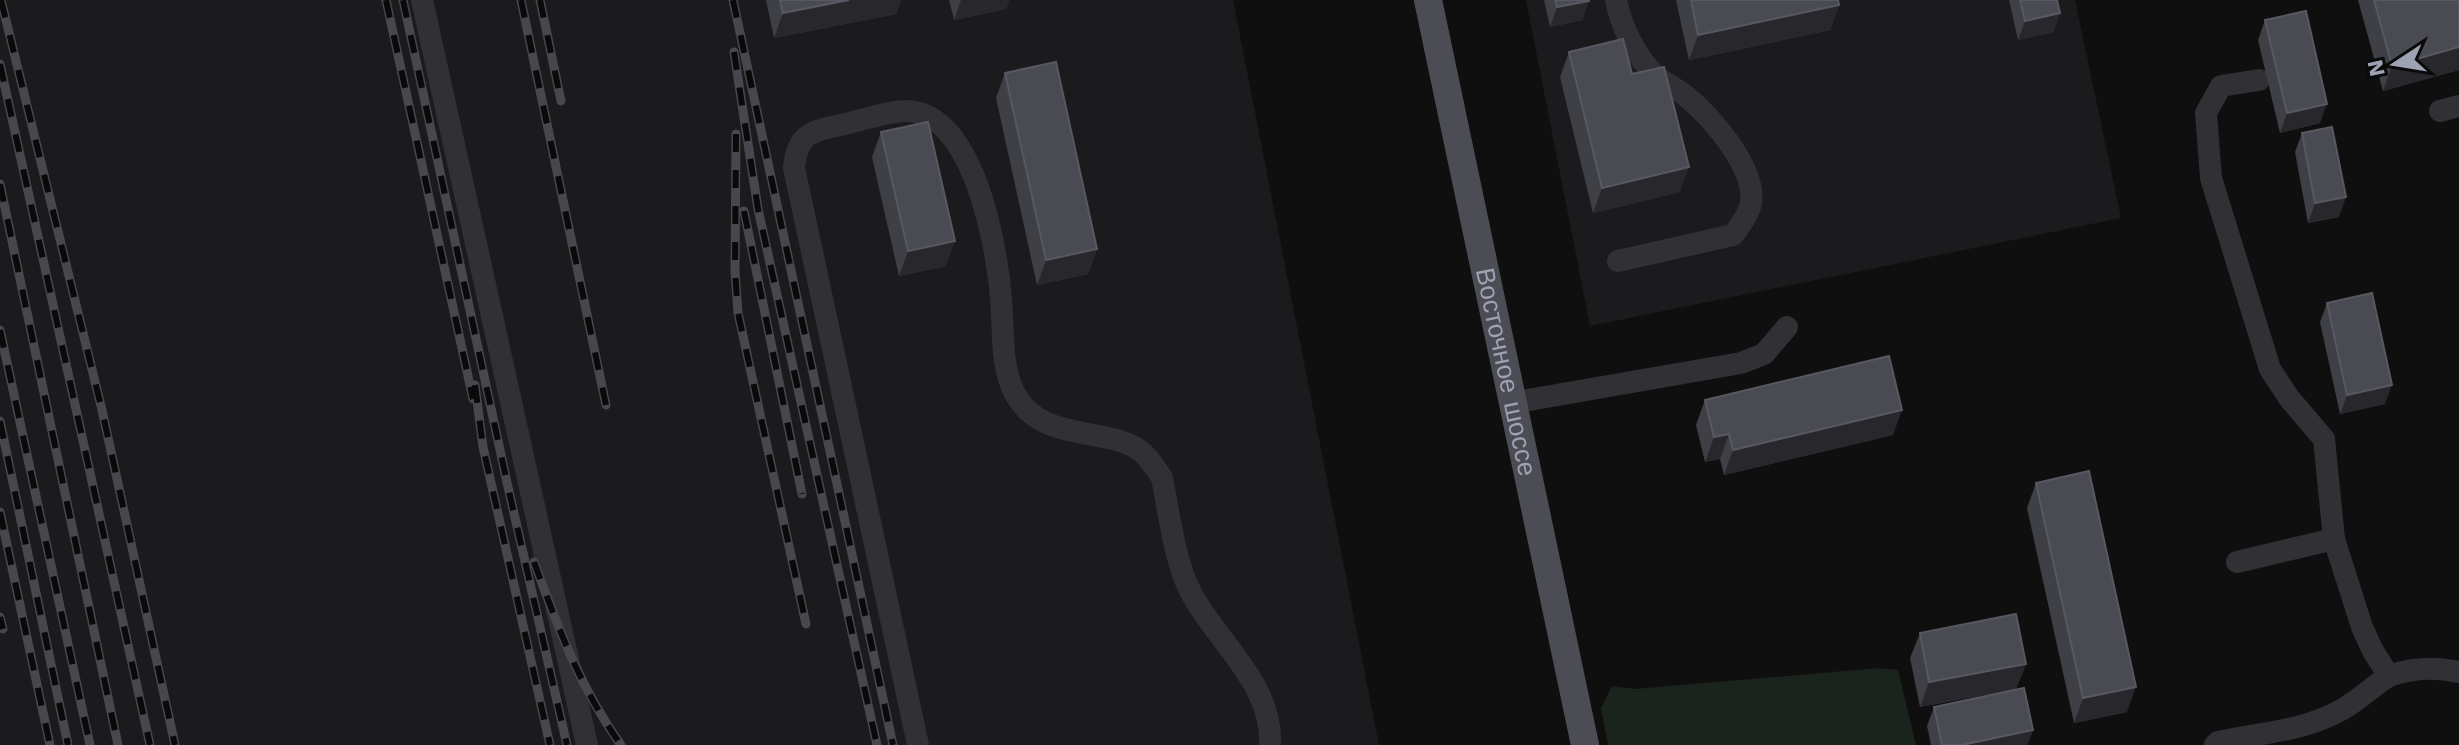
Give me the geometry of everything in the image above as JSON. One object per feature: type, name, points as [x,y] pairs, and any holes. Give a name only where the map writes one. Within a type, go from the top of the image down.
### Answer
[{"type":"main road","name":"Восточное шоссе","points":[[1428,0],[1585,745]]},
{"type":"lane","points":[[422,0],[587,745]]},
{"type":"lane","points":[[1616,0],[1621,22],[1655,75],[1713,120],[1732,146],[1746,177],[1751,202],[1733,235],[1618,261]]},
{"type":"lane","points":[[2259,80],[2221,86],[2206,113],[2211,178],[2270,369],[2289,398],[2324,439],[2334,539],[2362,627],[2389,676]]},
{"type":"lane","points":[[918,745],[794,168],[795,151],[812,131],[906,111],[927,116],[943,126],[967,159],[978,186],[995,253],[1007,371],[1015,394],[1040,420],[1121,443],[1142,452],[1153,464],[1162,478],[1187,584],[1259,693],[1268,718],[1270,745]]},
{"type":"lane","points":[[1511,403],[1741,363],[1764,354],[1787,327]]},
{"type":"lane","points":[[2237,562],[2334,539]]},
{"type":"lane","points":[[2210,744],[2303,726],[2327,717],[2345,708],[2389,676],[2416,670],[2459,672]]},
{"type":"shaded area","points":[[0,0],[1233,0],[1379,745],[0,745]]},
{"type":"shaded area","points":[[1526,0],[2075,0],[2121,218],[1590,326]]},
{"type":"shaded area","points":[[1879,668],[1898,670],[1916,745],[1608,745],[1601,708],[1612,686],[1635,689]]},
{"type":"building","points":[[780,0],[849,0],[783,13]]},
{"type":"building","points":[[1555,0],[1589,0],[1589,1],[1557,7]]},
{"type":"building","points":[[1691,0],[1838,0],[1839,5],[1698,35]]},
{"type":"building","points":[[2020,0],[2057,0],[2060,13],[2025,21]]},
{"type":"building","points":[[2374,0],[2459,0],[2459,47],[2392,66]]},
{"type":"building","points":[[2306,11],[2327,104],[2287,113],[2265,20]]},
{"type":"building","points":[[1623,39],[1632,74],[1664,67],[1689,167],[1602,188],[1569,52]]},
{"type":"building","points":[[1056,62],[1097,249],[1046,260],[1005,73]]},
{"type":"building","points":[[928,122],[955,241],[908,251],[881,132]]},
{"type":"building","points":[[2332,127],[2346,197],[2315,203],[2302,133]]},
{"type":"building","points":[[2372,293],[2392,385],[2347,395],[2327,303]]},
{"type":"building","points":[[1889,356],[1902,410],[1733,450],[1729,434],[1714,437],[1705,400]]},
{"type":"building","points":[[2089,471],[2136,687],[2083,698],[2036,483]]},
{"type":"building","points":[[2016,614],[2026,664],[1929,682],[1920,633]]},
{"type":"building","points":[[2024,688],[2033,730],[1962,745],[1942,745],[1934,707]]},
{"type":"railway","points":[[1,0],[102,410],[175,745]]},
{"type":"railway","points":[[386,0],[473,399]]},
{"type":"railway","points":[[403,0],[567,745]]},
{"type":"railway","points":[[521,0],[606,405]]},
{"type":"railway","points":[[540,0],[561,101]]},
{"type":"railway","points":[[733,0],[893,745]]},
{"type":"railway","points":[[734,52],[758,209],[877,745]]},
{"type":"railway","points":[[0,64],[150,745]]},
{"type":"railway","points":[[736,134],[735,271],[738,313],[806,624]]},
{"type":"railway","points":[[0,184],[118,745]]},
{"type":"railway","points":[[744,211],[802,494]]},
{"type":"railway","points":[[0,330],[90,745]]},
{"type":"railway","points":[[475,385],[483,447],[550,745]]},
{"type":"railway","points":[[0,421],[68,745]]},
{"type":"railway","points":[[0,512],[50,745]]},
{"type":"railway","points":[[534,562],[582,679],[621,745]]},
{"type":"railway","points":[[0,617],[3,629]]}]
